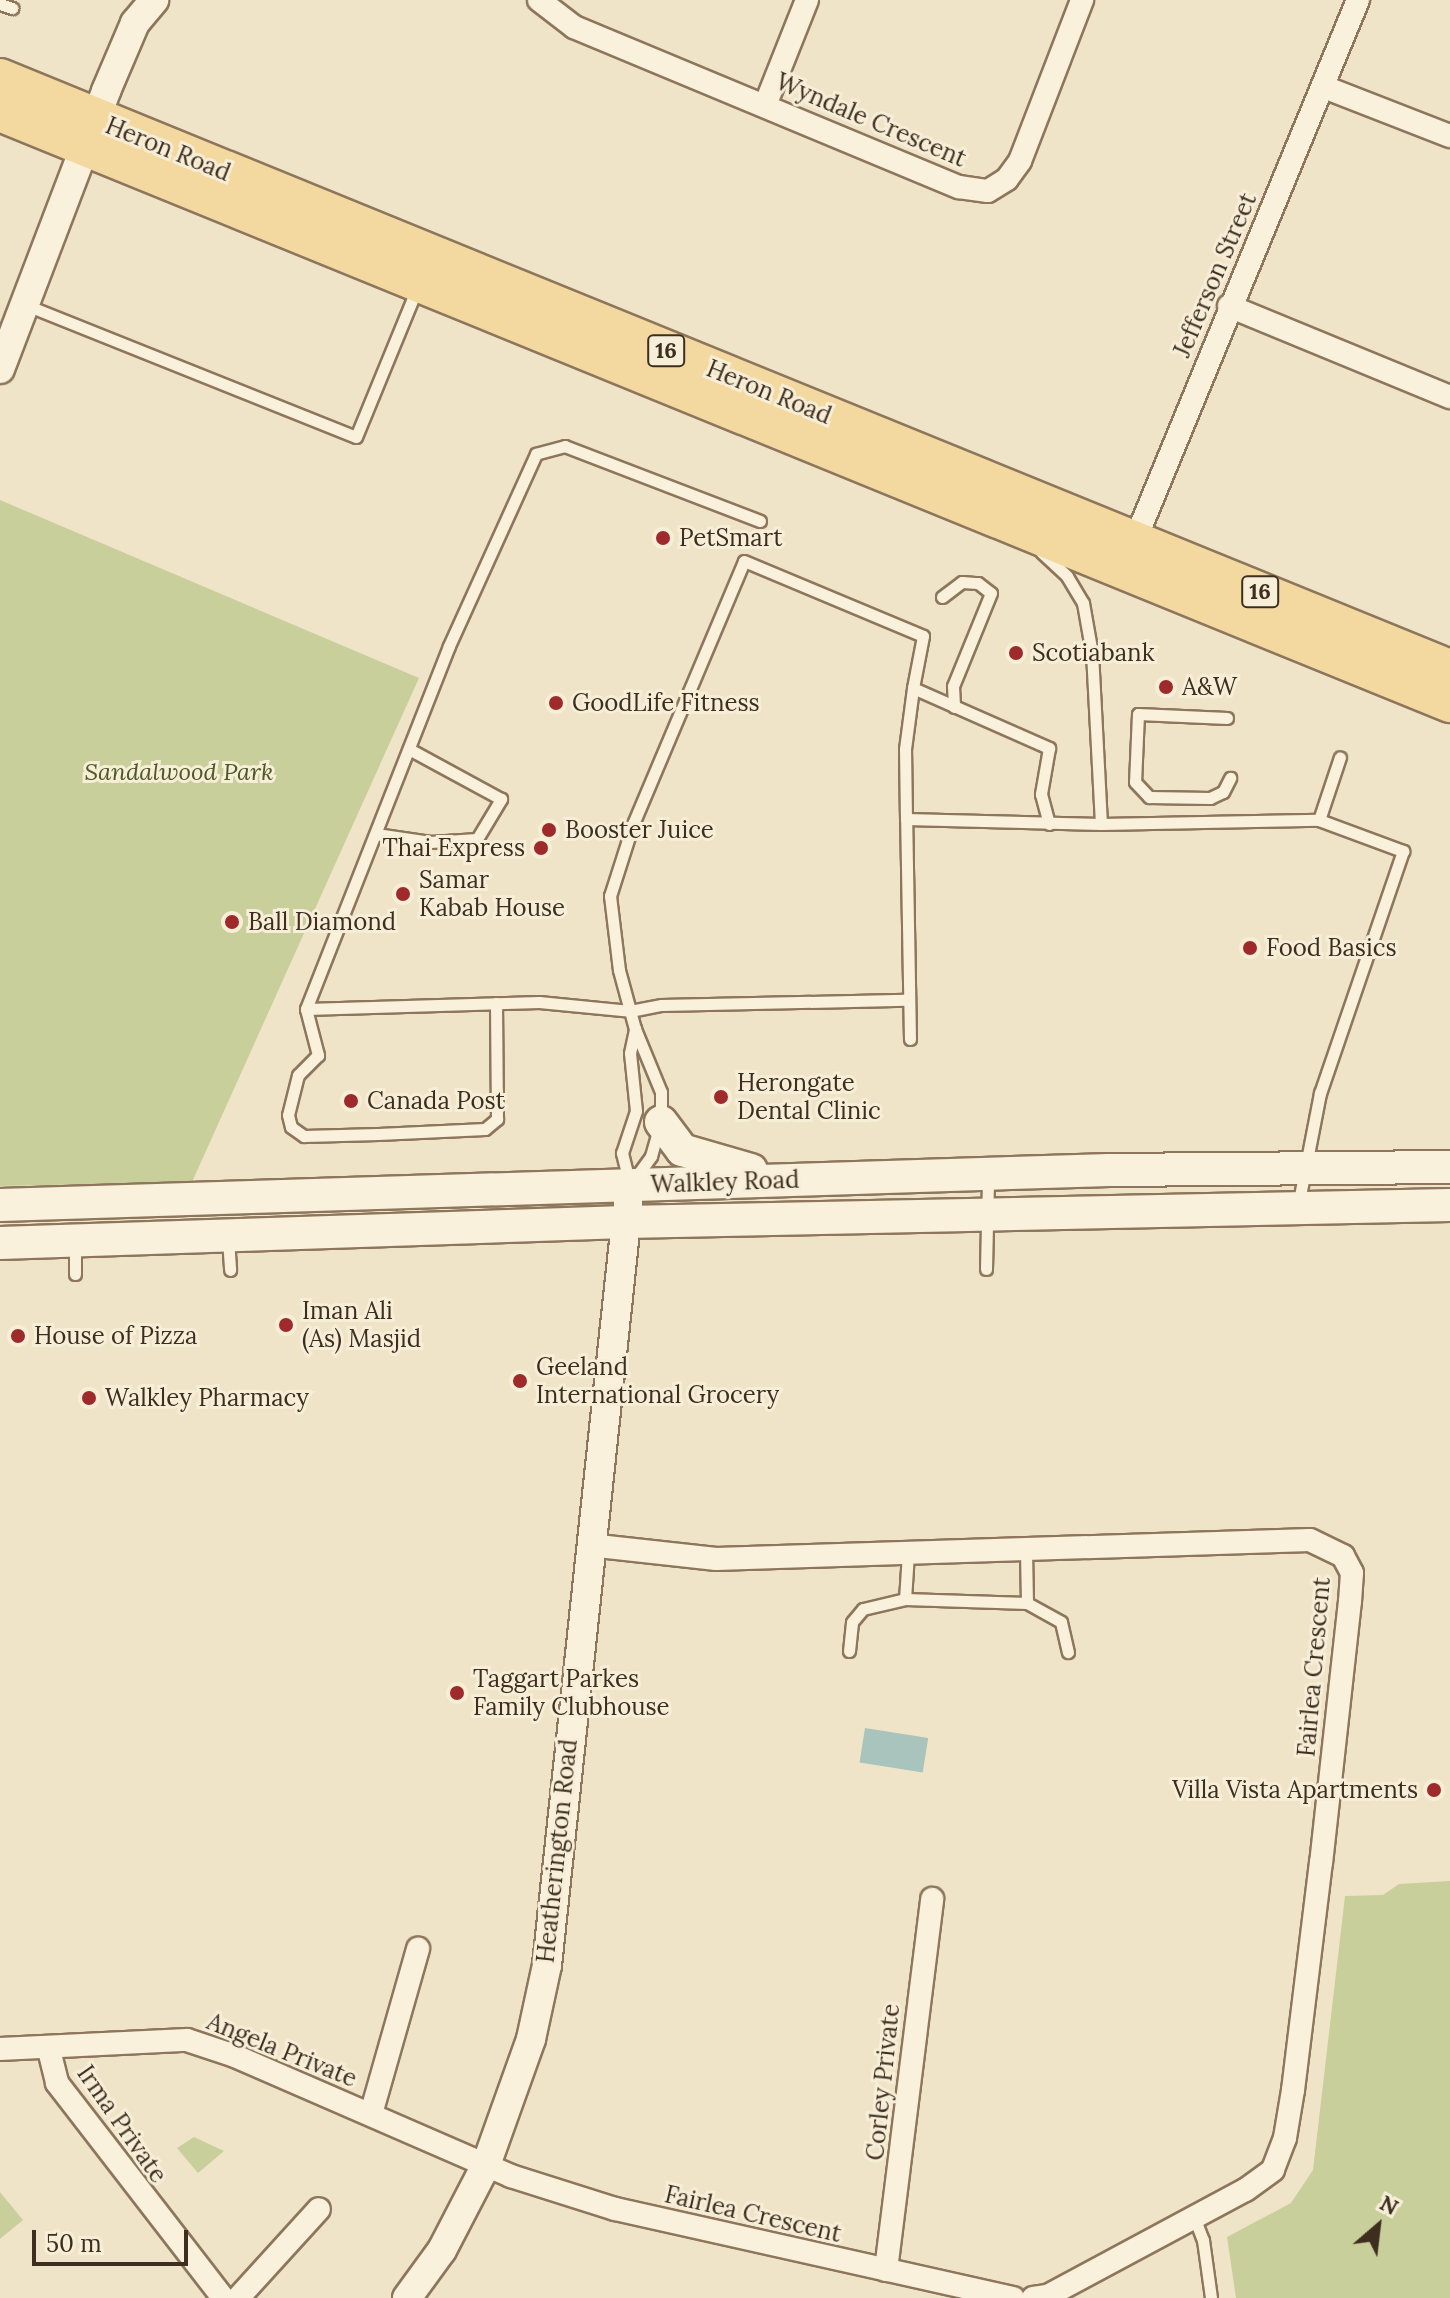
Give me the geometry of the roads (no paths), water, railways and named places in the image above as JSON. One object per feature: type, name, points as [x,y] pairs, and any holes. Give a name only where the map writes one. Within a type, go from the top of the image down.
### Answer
[{"type":"main road","name":"Heron Road","points":[[0,77],[92,135],[419,283],[1015,528],[1128,558],[1450,668]]},
{"type":"main road","name":"Heron Road","points":[[0,113],[92,135],[1128,558],[1450,704]]},
{"type":"main road","points":[[661,1122],[682,1150],[702,1159],[806,1180]]},
{"type":"main road","name":"Walkley Road","points":[[0,1205],[989,1174],[1450,1167]]},
{"type":"main road","name":"Walkley Road","points":[[0,1243],[625,1222],[1450,1205]]},
{"type":"street","points":[[0,369],[135,23],[154,0]]},
{"type":"street","name":"Wyndale Crescent","points":[[539,0],[574,27],[766,103],[959,187],[988,191],[1007,179],[1020,161],[1082,0]]},
{"type":"street","points":[[766,103],[807,0]]},
{"type":"street","name":"Jefferson Street","points":[[1128,558],[1229,306],[1324,87],[1358,0]]},
{"type":"street","points":[[1324,87],[1450,136]]},
{"type":"street","points":[[1229,306],[1450,397]]},
{"type":"street","name":"Heatherington Road","points":[[407,2298],[442,2250],[486,2165],[531,2039],[547,1965],[589,1545],[630,1185]]},
{"type":"street","name":"Fairlea Crescent","points":[[589,1545],[716,1559],[1310,1540],[1343,1556],[1352,1573],[1285,2138],[1273,2170],[1245,2190],[1043,2297]]},
{"type":"street","name":"Corley Private","points":[[886,2270],[932,1899]]},
{"type":"street","points":[[371,2114],[418,1949]]},
{"type":"street","name":"Angela Private","points":[[0,2049],[49,2050],[110,2040],[187,2040],[371,2114],[486,2165]]},
{"type":"street","name":"Irma Private","points":[[49,2050],[57,2083],[223,2298]]},
{"type":"street","name":"Fairlea Crescent","points":[[486,2165],[615,2209],[1013,2298]]},
{"type":"street","points":[[238,2298],[319,2209]]},
{"type":"lane","points":[[26,305],[356,437],[419,283]]},
{"type":"lane","points":[[496,1003],[497,1119],[485,1129],[304,1136],[291,1127],[288,1115],[298,1075],[318,1055],[306,1009],[409,749],[536,454],[565,446],[760,521]]},
{"type":"lane","points":[[1015,528],[1077,589],[1092,654],[1101,824]]},
{"type":"lane","points":[[630,1185],[650,1158],[661,1122],[661,1092],[630,1011],[616,949],[610,896],[614,876],[744,561],[923,636],[905,749],[910,927],[906,1000],[910,1039]]},
{"type":"lane","points":[[942,597],[962,582],[978,583],[991,593],[953,686],[954,707]]},
{"type":"lane","points":[[913,688],[1049,748],[1041,794],[1049,824]]},
{"type":"lane","points":[[1227,718],[1138,714],[1135,782],[1149,797],[1210,798],[1223,792],[1230,778]]},
{"type":"lane","points":[[376,834],[430,842],[477,839],[501,799],[409,749]]},
{"type":"lane","points":[[1319,820],[1340,757]]},
{"type":"lane","points":[[906,819],[1049,824],[1319,820],[1403,851],[1320,1093],[1298,1208]]},
{"type":"lane","points":[[306,1009],[496,1003],[596,1005],[630,1011],[661,1005],[906,1000]]},
{"type":"lane","points":[[630,1185],[622,1153],[636,1111],[630,1053],[635,1029]]},
{"type":"lane","points":[[986,1269],[989,1174]]},
{"type":"lane","points":[[228,1235],[230,1270]]},
{"type":"lane","points":[[75,1241],[75,1274]]},
{"type":"lane","points":[[1026,1550],[1027,1603]]},
{"type":"lane","points":[[905,1599],[908,1553]]},
{"type":"lane","points":[[849,1651],[852,1622],[863,1609],[905,1599],[1027,1603],[1061,1622],[1068,1652]]},
{"type":"lane","points":[[1193,2215],[1203,2240],[1211,2298]]},
{"type":"water","points":[[865,1728],[928,1738],[923,1773],[860,1763]]},
{"type":"place","name":"PetSmart","points":[[663,538]]},
{"type":"place","name":"Scotiabank","points":[[1016,653]]},
{"type":"place","name":"A&W","points":[[1166,687]]},
{"type":"place","name":"GoodLife Fitness","points":[[556,703]]},
{"type":"place","name":"Booster Juice","points":[[549,830]]},
{"type":"place","name":"Thai Express","points":[[541,848]]},
{"type":"place","name":"Samar Kabab House","points":[[403,894]]},
{"type":"place","name":"Ball Diamond","points":[[232,922]]},
{"type":"place","name":"Food Basics","points":[[1250,948]]},
{"type":"place","name":"Herongate Dental Clinic","points":[[721,1097]]},
{"type":"place","name":"Canada Post","points":[[351,1101]]},
{"type":"place","name":"Iman Ali (As) Masjid","points":[[286,1325]]},
{"type":"place","name":"House of Pizza","points":[[18,1336]]},
{"type":"place","name":"Geeland International Grocery","points":[[520,1381]]},
{"type":"place","name":"Walkley Pharmacy","points":[[89,1398]]},
{"type":"place","name":"Taggart Parkes Family Clubhouse","points":[[457,1693]]},
{"type":"place","name":"Villa Vista Apartments","points":[[1434,1790]]},
{"type":"park label","name":"Sandalwood Park","points":[[179,772]]}]
